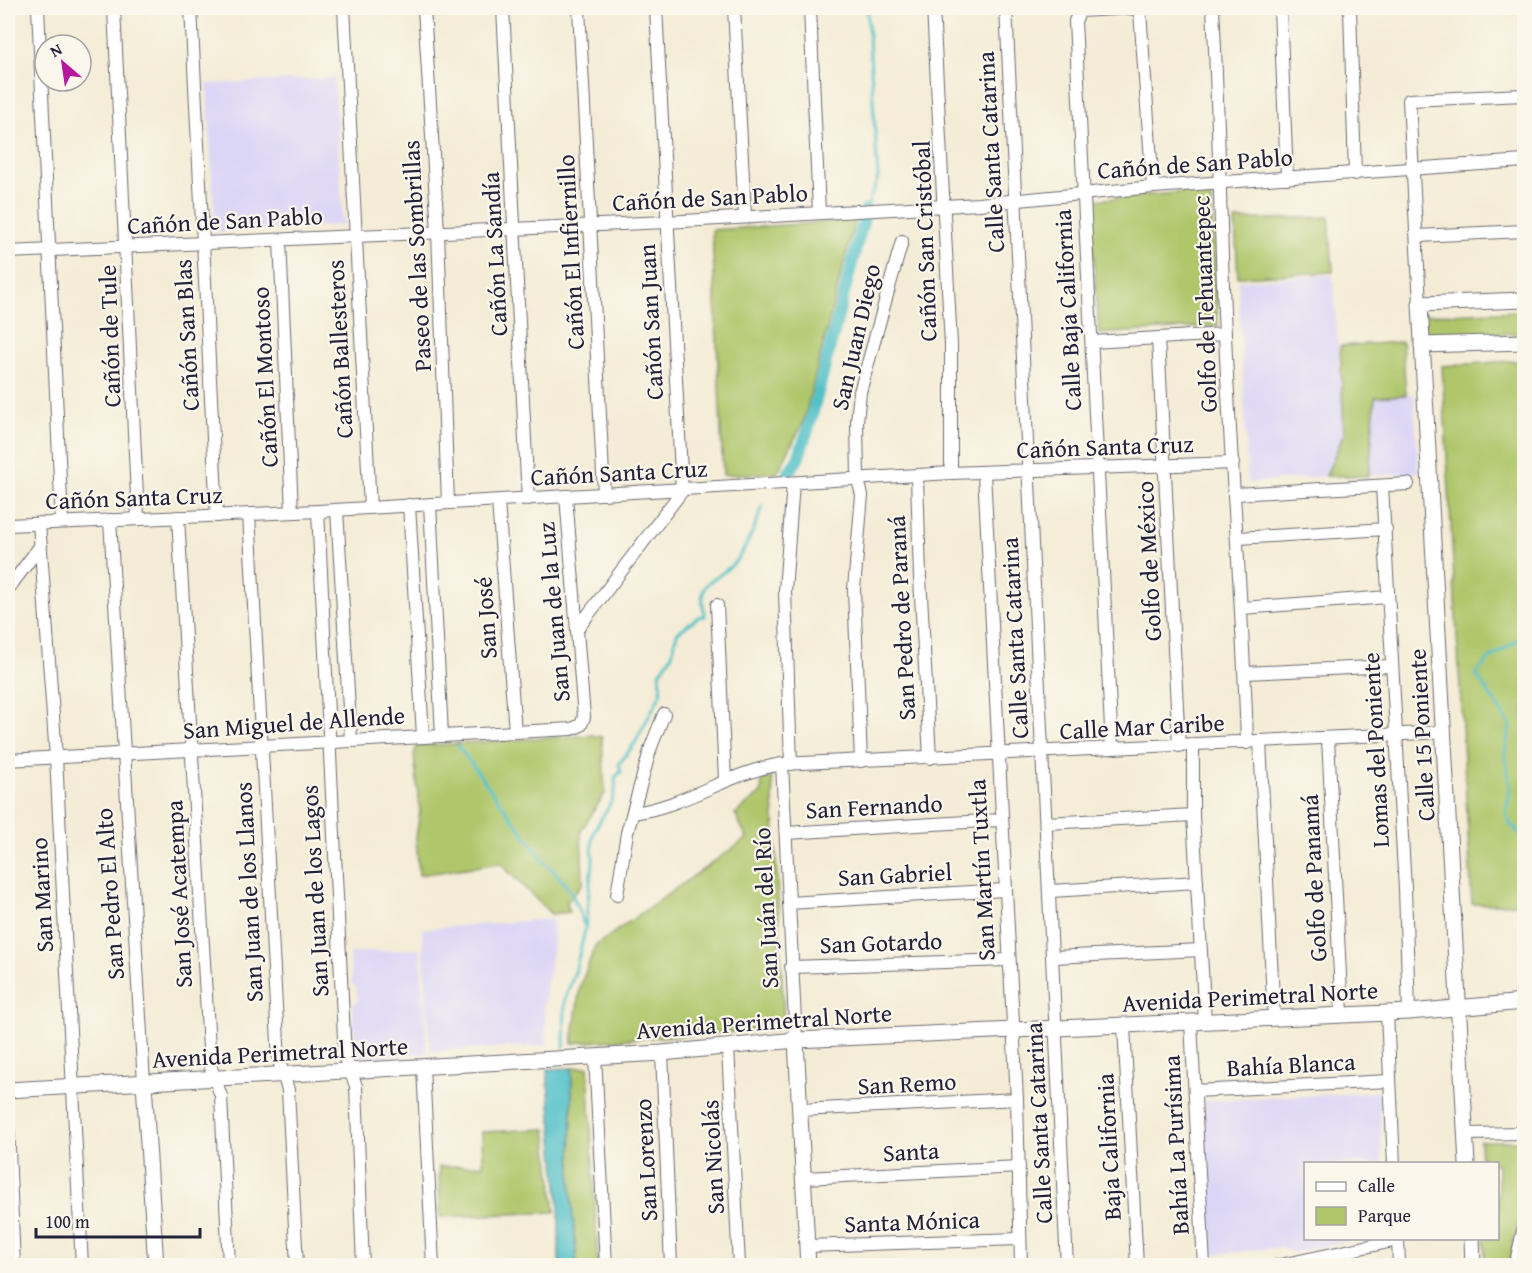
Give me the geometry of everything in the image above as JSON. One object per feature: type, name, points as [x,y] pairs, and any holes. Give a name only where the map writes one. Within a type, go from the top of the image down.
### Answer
[{"type":"street","points":[[38,8],[62,522]]},
{"type":"street","name":"Cañón de Tule","points":[[114,8],[127,246],[138,519]]},
{"type":"street","name":"Cañón San Blas","points":[[191,8],[217,516]]},
{"type":"street","name":"Cañón Ballesteros","points":[[344,8],[370,508]]},
{"type":"street","name":"Paseo de las Sombrillas","points":[[424,8],[438,232],[448,503]]},
{"type":"street","name":"Cañón La Sandía","points":[[503,8],[528,499]]},
{"type":"street","name":"Cañón El Infiernillo","points":[[579,8],[604,494]]},
{"type":"street","name":"Cañón San Juan","points":[[656,8],[682,491]]},
{"type":"street","points":[[734,8],[745,216]]},
{"type":"street","points":[[810,8],[819,213]]},
{"type":"street","name":"Cañón San Cristóbal","points":[[933,8],[951,345],[951,473]]},
{"type":"street","name":"Calle Santa Catarina","points":[[1006,8],[1014,201],[1051,891],[1055,1028],[1067,1266]]},
{"type":"street","name":"Calle Baja California","points":[[1112,748],[1096,470],[1092,342],[1075,21],[1077,14],[1084,10],[1132,8],[1140,12],[1153,187]]},
{"type":"street","name":"Golfo de Tehuantepec","points":[[1213,8],[1222,182],[1225,334],[1245,673],[1253,743],[1274,1019]]},
{"type":"street","points":[[1280,8],[1287,178]]},
{"type":"street","points":[[1350,8],[1355,174]]},
{"type":"street","points":[[1524,95],[1409,100],[1420,304],[1524,300]]},
{"type":"street","name":"Cañón de San Pablo","points":[[8,252],[819,213],[1014,201],[1153,187],[1524,162]]},
{"type":"street","points":[[1417,236],[1524,231]]},
{"type":"street","name":"Cañón El Montoso","points":[[280,240],[292,512]]},
{"type":"street","name":"San Juan Diego","points":[[861,761],[854,589],[862,495],[858,480],[857,421],[859,399],[902,241]]},
{"type":"street","name":"Calle 15 Poniente","points":[[1420,304],[1467,1162]]},
{"type":"street","points":[[1092,342],[1225,334]]},
{"type":"street","name":"Golfo de México","points":[[1158,338],[1179,746]]},
{"type":"street","points":[[1422,345],[1524,342]]},
{"type":"street","name":"Cañón Santa Cruz","points":[[8,525],[682,491],[951,473],[1096,470],[1233,463]]},
{"type":"street","name":"San Martín Tuxtla","points":[[984,473],[1000,820],[1017,1099],[1021,1266]]},
{"type":"street","name":"San Pedro de Paraná","points":[[917,476],[930,758]]},
{"type":"street","name":"San Juán del Río","points":[[793,483],[784,591],[786,833],[791,968],[805,1178],[808,1266]]},
{"type":"street","points":[[1235,494],[1408,484]]},
{"type":"street","name":"Lomas del Poniente","points":[[1382,486],[1386,529],[1391,666],[1397,735],[1408,1012]]},
{"type":"street","points":[[578,628],[682,491]]},
{"type":"street","name":"San Juan de la Luz","points":[[566,496],[584,717],[581,725]]},
{"type":"street","name":"San José","points":[[498,501],[515,732]]},
{"type":"street","points":[[430,504],[442,735]]},
{"type":"street","points":[[409,505],[423,736]]},
{"type":"street","points":[[337,510],[351,741]]},
{"type":"street","name":"San Juan de los Lagos","points":[[318,511],[345,1058],[356,1086],[363,1266]]},
{"type":"street","name":"San Juan de los Llanos","points":[[249,514],[279,1061],[288,1090],[297,1266]]},
{"type":"street","name":"San José Acatempa","points":[[178,518],[210,1065],[221,1096],[229,1266]]},
{"type":"street","name":"San Pedro El Alto","points":[[110,520],[156,1266]]},
{"type":"street","name":"San Marino","points":[[39,523],[56,757],[82,1266]]},
{"type":"street","points":[[1238,538],[1386,529]]},
{"type":"street","points":[[8,589],[41,545]]},
{"type":"street","points":[[1242,608],[1389,597]]},
{"type":"street","points":[[717,605],[725,780]]},
{"type":"street","points":[[1245,673],[1391,666]]},
{"type":"street","points":[[617,895],[622,854],[651,747],[664,714]]},
{"type":"street","name":"San Miguel de Allende","points":[[8,760],[572,729],[581,725]]},
{"type":"street","name":"Calle Mar Caribe","points":[[633,813],[650,811],[691,797],[725,780],[786,764],[1445,732]]},
{"type":"street","name":"Golfo de Panamá","points":[[1328,739],[1342,1014]]},
{"type":"street","points":[[1193,746],[1193,815],[1201,950],[1198,1022]]},
{"type":"street","points":[[1047,823],[1193,815]]},
{"type":"street","name":"San Fernando","points":[[786,833],[1000,820]]},
{"type":"street","points":[[1051,891],[1197,882]]},
{"type":"street","name":"San Gabriel","points":[[789,903],[1004,890]]},
{"type":"street","points":[[1053,957],[1201,950]]},
{"type":"street","name":"San Gotardo","points":[[791,968],[1008,960]]},
{"type":"street","name":"Avenida Perimetral Norte","points":[[8,1090],[662,1053],[796,1040],[1274,1019],[1408,1012],[1524,1002]]},
{"type":"street","points":[[1387,1013],[1394,1162]]},
{"type":"street","name":"Bahía La Purísima","points":[[1198,1022],[1195,1092],[1204,1266]]},
{"type":"street","name":"Baja California","points":[[1124,1026],[1137,1266]]},
{"type":"street","name":"San Nicolás","points":[[728,1047],[739,1266]]},
{"type":"street","name":"San Lorenzo","points":[[662,1053],[671,1266]]},
{"type":"street","points":[[595,1056],[606,1266]]},
{"type":"street","points":[[423,1067],[433,1266]]},
{"type":"street","name":"Bahía Blanca","points":[[1195,1092],[1389,1081]]},
{"type":"street","name":"San Remo","points":[[800,1110],[1017,1099]]},
{"type":"street","points":[[8,1125],[14,1266]]},
{"type":"street","points":[[1464,1134],[1524,1133]]},
{"type":"street","name":"Santa","points":[[805,1178],[1019,1167]]},
{"type":"street","points":[[1515,1266],[1524,1227]]},
{"type":"street","name":"Santa Mónica","points":[[807,1246],[1019,1239]]},
{"type":"street","points":[[1276,1266],[1393,1240]]},
{"type":"street","points":[[1398,1240],[1399,1266]]},
{"type":"street","points":[[1472,1240],[1473,1266]]},
{"type":"shaded area","points":[[334,78],[343,225],[215,232],[207,84]]},
{"type":"shaded area","points":[[1333,275],[1344,433],[1326,476],[1248,483],[1238,281]]},
{"type":"shaded area","points":[[1414,394],[1418,473],[1369,476],[1375,396]]},
{"type":"shaded area","points":[[552,919],[553,943],[544,1006],[547,1045],[430,1051],[422,929]]},
{"type":"shaded area","points":[[420,949],[427,1053],[357,1058],[352,1007],[358,1000],[356,987],[352,984],[350,953]]},
{"type":"shaded area","points":[[1379,1092],[1382,1162],[1304,1162],[1304,1240],[1353,1240],[1292,1253],[1282,1247],[1209,1255],[1203,1101]]},
{"type":"green space","points":[[1199,191],[1211,199],[1218,326],[1099,334],[1090,204],[1094,200]]},
{"type":"green space","points":[[1329,217],[1333,272],[1238,277],[1235,220]]},
{"type":"green space","points":[[855,220],[803,423],[777,473],[723,475],[712,230]]},
{"type":"green space","points":[[1524,311],[1524,333],[1422,337],[1421,315]]},
{"type":"green space","points":[[1402,342],[1406,395],[1375,397],[1369,476],[1326,476],[1344,433],[1340,346]]},
{"type":"green space","points":[[1524,360],[1524,904],[1472,904],[1442,366]]},
{"type":"green space","points":[[592,735],[602,737],[605,793],[581,831],[583,883],[567,902],[569,912],[551,914],[500,863],[419,875],[416,838],[420,812],[414,754],[417,746]]},
{"type":"green space","points":[[772,777],[784,1021],[775,1029],[572,1043],[580,987],[595,946],[747,838],[735,814],[761,793],[762,779]]},
{"type":"green space","points":[[588,1067],[598,1265],[576,1265],[571,1189],[572,1068]]},
{"type":"green space","points":[[546,1129],[555,1212],[440,1217],[439,1167],[483,1165],[482,1132]]},
{"type":"green space","points":[[1480,1141],[1524,1141],[1524,1196],[1509,1265],[1485,1265],[1484,1240],[1499,1240],[1499,1162],[1481,1162]]},
{"type":"water","points":[[572,1068],[571,1189],[577,1265],[559,1265],[559,1207],[547,1069]]},
{"type":"waterway","points":[[867,8],[878,178],[867,207]]},
{"type":"waterway","points":[[788,473],[798,459],[810,423],[866,210]]},
{"type":"waterway","points":[[564,1047],[565,999],[575,972],[585,930],[593,864],[593,835],[612,801],[615,777],[621,772],[619,764],[635,743],[661,693],[660,673],[672,655],[677,633],[698,617],[705,616],[704,588],[739,557],[763,505]]},
{"type":"waterway","points":[[1524,636],[1488,660],[1476,674],[1510,725],[1505,753],[1510,789],[1506,812],[1510,824],[1524,838]]},
{"type":"waterway","points":[[458,746],[548,866],[567,886],[584,925]]}]
